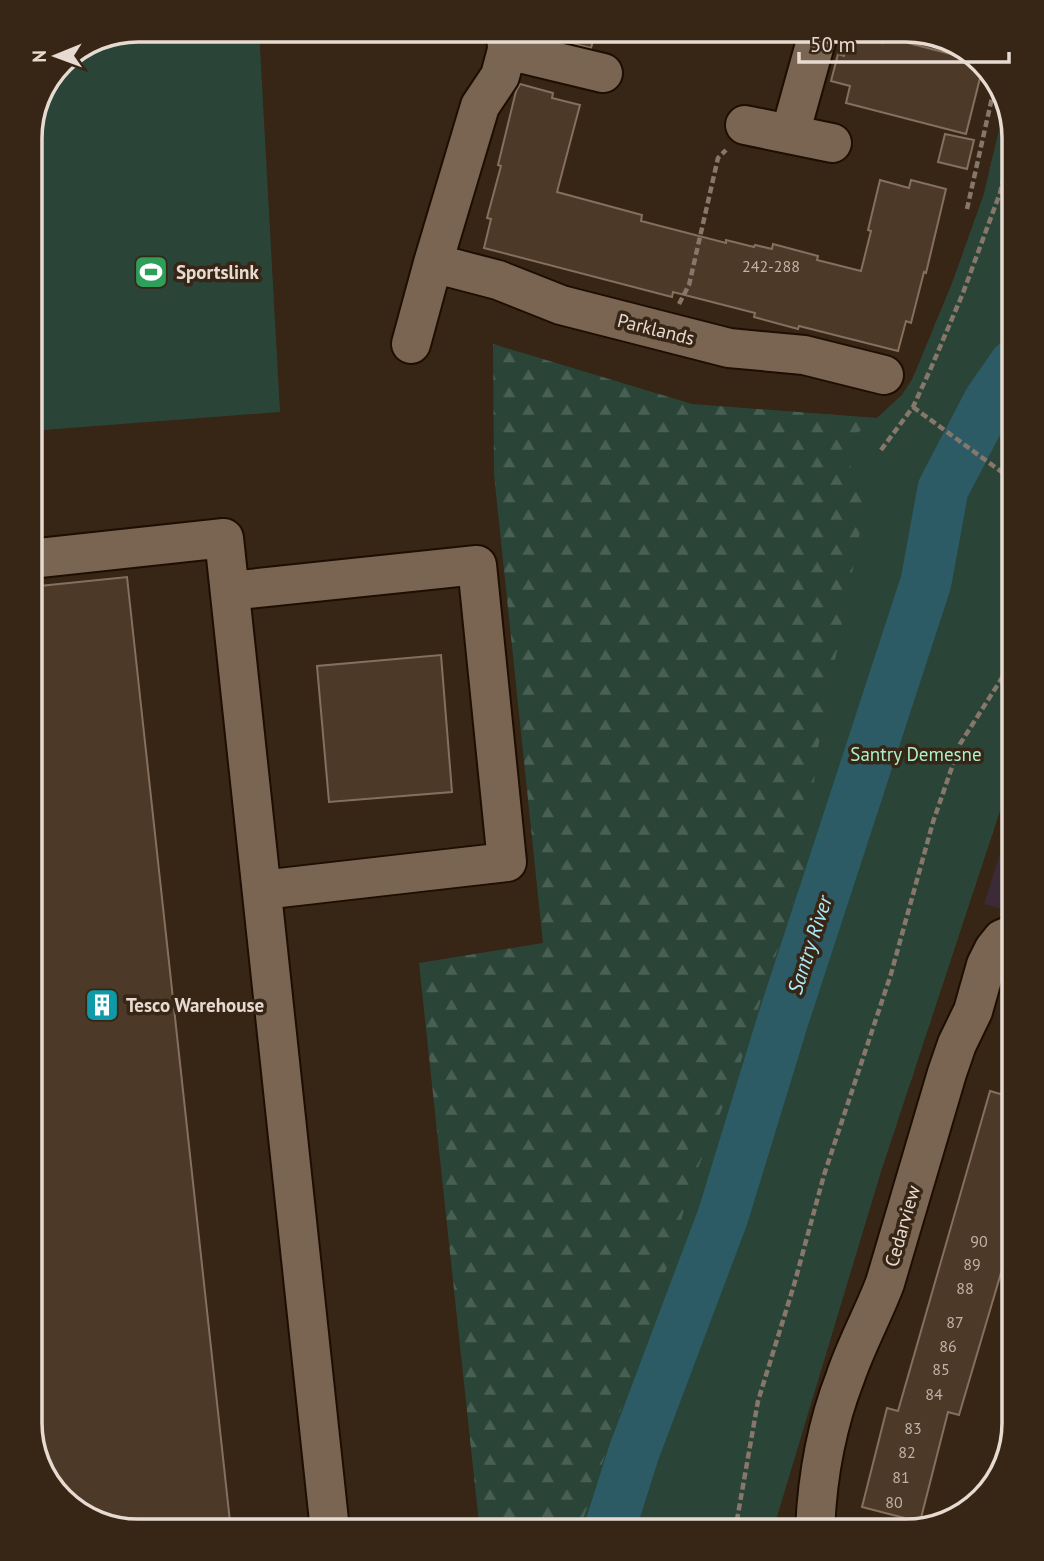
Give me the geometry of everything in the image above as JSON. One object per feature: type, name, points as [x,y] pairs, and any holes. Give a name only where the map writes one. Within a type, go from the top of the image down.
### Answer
[{"type":"street","points":[[411,344],[480,106],[500,76],[507,42]]},
{"type":"street","points":[[513,42],[603,73]]},
{"type":"street","points":[[790,134],[816,42]]},
{"type":"street","points":[[745,125],[832,143]]},
{"type":"street","name":"Parklands","points":[[433,263],[498,280],[561,305],[729,348],[804,355],[884,375]]},
{"type":"street","points":[[42,558],[224,538],[329,1519]]},
{"type":"street","points":[[230,591],[477,565],[507,862],[262,890]]},
{"type":"street","name":"Cedarview","points":[[816,1519],[820,1468],[844,1378],[885,1283],[957,1044],[973,1011],[993,948],[1002,939]]},
{"type":"path","points":[[968,209],[992,96]]},
{"type":"path","points":[[670,333],[689,285],[718,158],[743,132],[745,125]]},
{"type":"path","points":[[881,450],[913,407],[931,368],[963,293],[1002,185]]},
{"type":"path","points":[[913,407],[1002,472]]},
{"type":"path","points":[[738,1519],[758,1401],[824,1175],[891,974],[933,822],[960,744],[1002,678]]},
{"type":"shaded area","points":[[1002,848],[1002,909],[984,904]]},
{"type":"green space","name":"Sportslink","points":[[138,42],[260,42],[280,412],[42,430],[42,132],[49,101],[55,91],[91,91],[91,55],[101,49]]},
{"type":"green space","points":[[1001,123],[1002,804],[883,1165],[805,1381],[772,1519],[479,1519],[419,963],[543,943],[494,474],[493,344],[692,404],[877,418],[902,395],[913,378],[953,281],[984,194]]},
{"type":"green space","name":"Santry Demesne","points":[[1001,123],[1002,804],[883,1165],[776,1519],[583,1519],[650,1324],[693,1180],[739,1067],[806,863],[817,753],[865,506],[843,444],[902,395],[913,378],[953,281],[984,194]]},
{"type":"building","points":[[566,42],[593,42],[591,48]]},
{"type":"building","points":[[848,42],[904,42],[959,58],[980,78],[966,134],[846,103],[850,86],[831,81],[838,54],[844,56]]},
{"type":"building","points":[[520,84],[553,93],[552,98],[580,105],[557,192],[642,215],[641,221],[726,243],[726,240],[772,249],[773,244],[818,256],[817,260],[861,271],[880,180],[909,188],[911,180],[946,189],[926,273],[924,272],[911,323],[906,321],[898,351],[799,326],[798,329],[754,317],[755,313],[673,292],[672,297],[484,248],[491,219],[487,218],[501,166],[498,165]]},
{"type":"building","points":[[945,134],[974,140],[967,169],[938,162]]},
{"type":"building","name":"Tesco Warehouse","points":[[127,577],[230,1519],[132,1519],[107,1514],[90,1506],[70,1491],[55,1471],[45,1448],[42,1423],[42,586]]},
{"type":"building","points":[[441,655],[452,792],[329,802],[317,666]]},
{"type":"building","points":[[990,1091],[1002,1094],[1002,1270],[959,1415],[948,1412],[921,1518],[908,1519],[862,1507],[887,1408],[898,1411]]},
{"type":"waterway","name":"Santry River","points":[[613,1519],[634,1452],[723,1216],[782,1023],[926,582],[943,489],[989,401],[1002,382]]},
{"type":"place","name":"Sportslink","points":[[151,272]]},
{"type":"place","name":"Tesco Warehouse","points":[[102,1005]]}]
